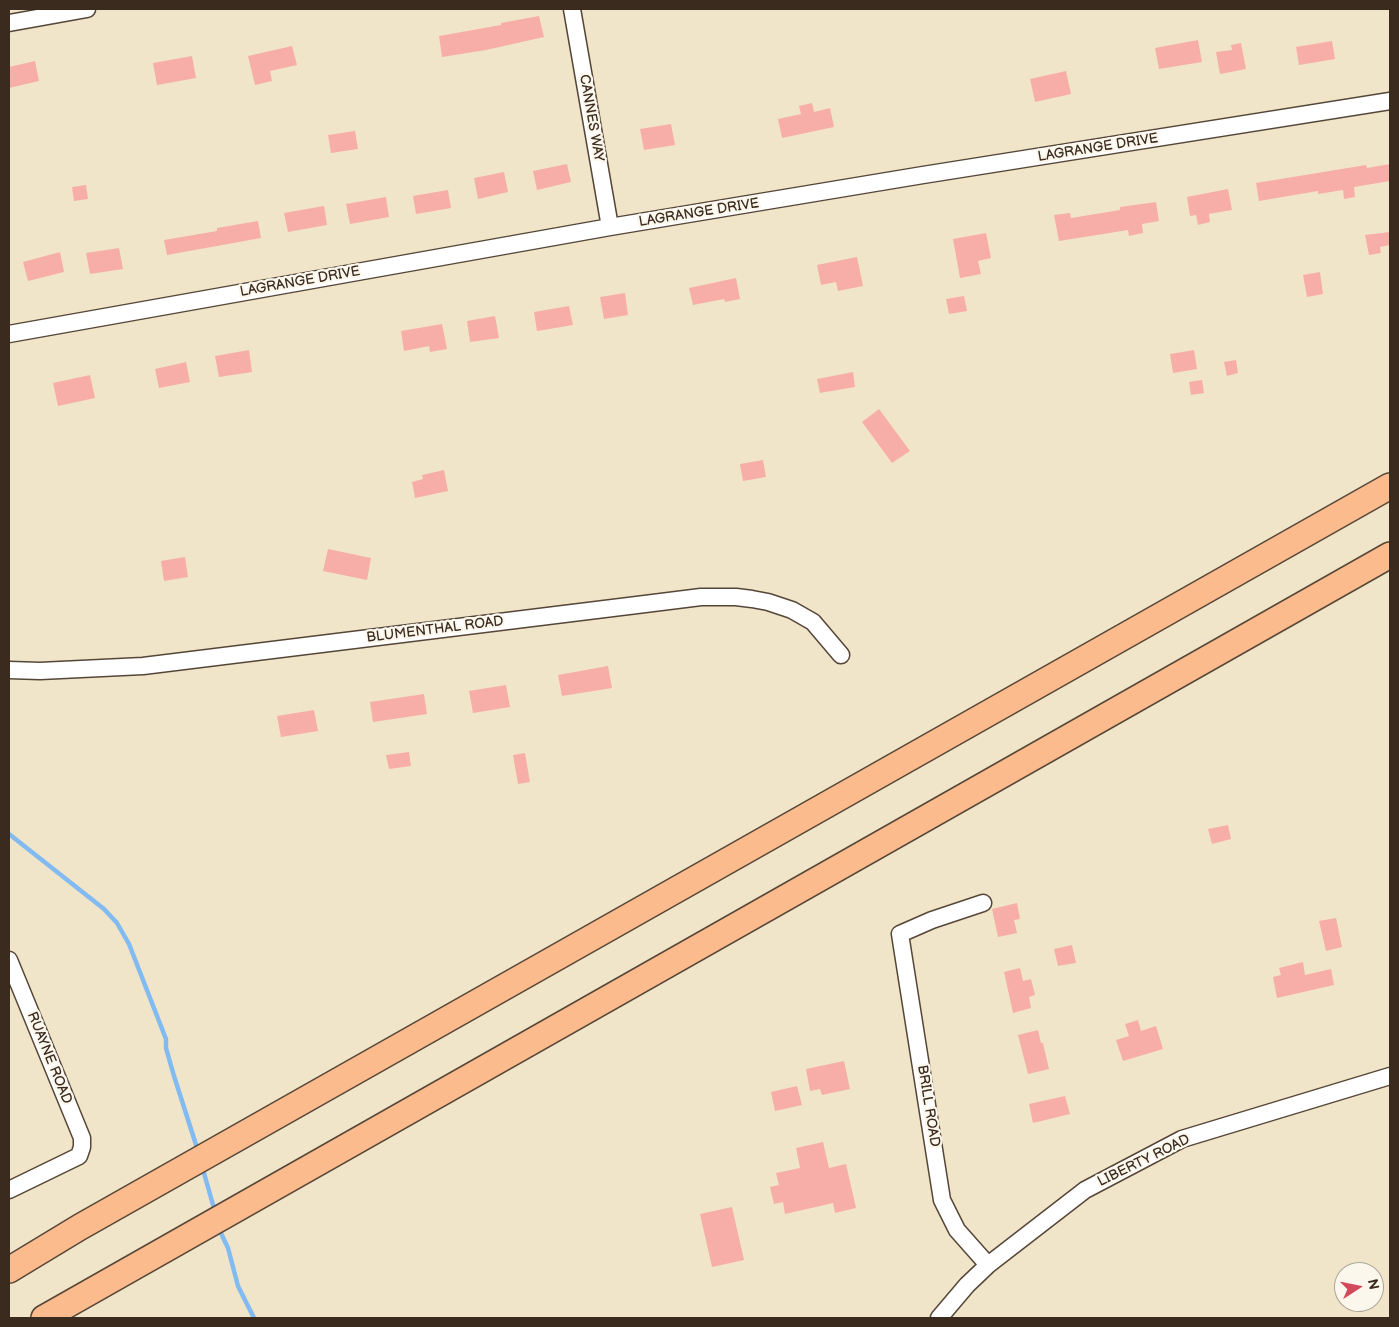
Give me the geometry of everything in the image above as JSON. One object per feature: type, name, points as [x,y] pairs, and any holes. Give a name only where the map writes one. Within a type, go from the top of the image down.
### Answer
[{"type":"highway","points":[[9,1270],[80,1227],[1390,486]]},
{"type":"highway","points":[[44,1318],[1390,555]]},
{"type":"street","points":[[9,23],[87,9]]},
{"type":"street","name":"CANNES WAY","points":[[572,9],[610,227]]},
{"type":"street","name":"LAGRANGE DRIVE","points":[[9,334],[610,227],[1390,101]]},
{"type":"street","name":"BLUMENTHAL ROAD","points":[[9,670],[34,671],[143,666],[701,597],[752,598],[792,610],[813,622],[841,655]]},
{"type":"street","name":"BRILL ROAD","points":[[983,903],[932,920],[900,934],[942,1200],[957,1230],[988,1265]]},
{"type":"street","name":"RUAYNE ROAD","points":[[9,960],[82,1138],[79,1156],[9,1190]]},
{"type":"street","name":"LIBERTY ROAD","points":[[939,1318],[967,1285],[988,1265],[1085,1190],[1182,1139],[1390,1076]]},
{"type":"building","points":[[539,16],[544,37],[486,50],[442,57],[439,36]]},
{"type":"building","points":[[1198,40],[1202,62],[1159,69],[1155,48]]},
{"type":"building","points":[[1332,41],[1335,59],[1299,65],[1296,47]]},
{"type":"building","points":[[1241,43],[1246,69],[1220,74],[1216,52],[1232,50],[1231,45]]},
{"type":"building","points":[[292,46],[297,65],[270,71],[272,81],[255,85],[248,56]]},
{"type":"building","points":[[192,56],[196,78],[157,85],[153,63]]},
{"type":"building","points":[[35,61],[39,81],[9,88],[9,67]]},
{"type":"building","points":[[1066,71],[1071,94],[1035,102],[1030,79]]},
{"type":"building","points":[[812,103],[814,112],[830,108],[834,127],[782,138],[778,119],[801,114],[799,106]]},
{"type":"building","points":[[671,124],[675,145],[644,150],[640,129]]},
{"type":"building","points":[[355,131],[358,149],[331,153],[328,135]]},
{"type":"building","points":[[567,164],[571,182],[537,190],[533,171]]},
{"type":"building","points":[[1390,164],[1390,181],[1354,187],[1355,197],[1344,199],[1343,190],[1318,194],[1318,191],[1259,201],[1256,183],[1366,165],[1367,168]]},
{"type":"building","points":[[504,172],[508,192],[478,199],[474,178]]},
{"type":"building","points":[[86,185],[88,199],[74,201],[72,187]]},
{"type":"building","points":[[1228,189],[1232,210],[1209,214],[1210,222],[1198,225],[1196,215],[1190,216],[1187,197]]},
{"type":"building","points":[[448,190],[451,208],[416,214],[413,196]]},
{"type":"building","points":[[386,197],[389,217],[350,224],[346,204]]},
{"type":"building","points":[[1156,202],[1159,221],[1142,224],[1143,233],[1129,236],[1128,230],[1059,241],[1054,215],[1070,213],[1071,218],[1120,210],[1120,207]]},
{"type":"building","points":[[324,206],[327,225],[288,232],[284,213]]},
{"type":"building","points":[[258,221],[261,238],[167,255],[164,240],[217,231],[217,228]]},
{"type":"building","points":[[1390,232],[1390,245],[1380,247],[1381,253],[1369,255],[1365,235]]},
{"type":"building","points":[[986,233],[991,258],[978,261],[981,274],[960,278],[953,239]]},
{"type":"building","points":[[119,248],[123,269],[90,274],[86,253]]},
{"type":"building","points":[[60,252],[64,272],[28,281],[23,262]]},
{"type":"building","points":[[857,257],[863,286],[838,291],[836,282],[821,285],[817,265]]},
{"type":"building","points":[[1320,272],[1323,294],[1307,297],[1303,275]]},
{"type":"building","points":[[736,278],[740,299],[725,302],[724,299],[693,305],[689,288]]},
{"type":"building","points":[[625,293],[628,315],[604,319],[600,297]]},
{"type":"building","points":[[964,296],[967,311],[949,314],[946,299]]},
{"type":"building","points":[[569,306],[573,325],[537,331],[534,312]]},
{"type":"building","points":[[495,316],[499,338],[470,342],[467,321]]},
{"type":"building","points":[[442,324],[447,349],[430,352],[429,346],[404,351],[401,331]]},
{"type":"building","points":[[249,350],[252,372],[219,377],[215,356]]},
{"type":"building","points":[[1194,350],[1197,369],[1173,373],[1170,354]]},
{"type":"building","points":[[1236,360],[1238,373],[1227,376],[1224,362]]},
{"type":"building","points":[[186,362],[190,382],[159,388],[155,369]]},
{"type":"building","points":[[853,372],[855,387],[820,393],[817,379]]},
{"type":"building","points":[[90,375],[95,398],[58,406],[53,383]]},
{"type":"building","points":[[1202,380],[1204,393],[1191,395],[1189,382]]},
{"type":"building","points":[[879,409],[910,451],[892,463],[862,422]]},
{"type":"building","points":[[763,460],[766,477],[743,481],[740,464]]},
{"type":"building","points":[[444,470],[448,491],[415,498],[412,482],[423,479],[422,475]]},
{"type":"building","points":[[328,549],[371,558],[367,580],[323,571]]},
{"type":"building","points":[[185,557],[188,577],[164,581],[161,561]]},
{"type":"building","points":[[608,666],[612,688],[562,696],[558,675]]},
{"type":"building","points":[[506,685],[510,707],[473,713],[469,691]]},
{"type":"building","points":[[424,694],[427,714],[373,722],[370,702]]},
{"type":"building","points":[[314,710],[318,731],[281,737],[277,716]]},
{"type":"building","points":[[409,752],[411,766],[389,769],[386,755]]},
{"type":"building","points":[[525,753],[530,782],[518,784],[513,755]]},
{"type":"building","points":[[1228,825],[1231,839],[1212,844],[1208,829]]},
{"type":"building","points":[[1017,903],[1020,919],[1014,920],[1017,933],[998,937],[992,909]]},
{"type":"building","points":[[1336,918],[1342,947],[1326,951],[1319,921]]},
{"type":"building","points":[[1072,945],[1076,963],[1058,966],[1054,949]]},
{"type":"building","points":[[1303,962],[1305,975],[1331,969],[1334,985],[1277,998],[1273,977],[1281,975],[1279,968]]},
{"type":"building","points":[[1020,968],[1023,981],[1031,979],[1035,995],[1029,997],[1031,1008],[1013,1013],[1004,972]]},
{"type":"building","points":[[1138,1020],[1141,1031],[1156,1026],[1163,1049],[1123,1061],[1116,1040],[1129,1036],[1125,1024]]},
{"type":"building","points":[[1038,1030],[1049,1069],[1028,1074],[1018,1035]]},
{"type":"building","points":[[844,1061],[850,1089],[822,1095],[820,1089],[810,1091],[806,1069]]},
{"type":"building","points":[[797,1086],[802,1105],[775,1111],[771,1092]]},
{"type":"building","points":[[1065,1096],[1070,1114],[1033,1123],[1029,1104]]},
{"type":"building","points":[[823,1142],[829,1168],[846,1164],[856,1208],[835,1213],[833,1203],[785,1214],[783,1202],[774,1204],[770,1187],[779,1185],[776,1173],[800,1168],[796,1148]]},
{"type":"building","points":[[732,1207],[744,1260],[712,1267],[700,1214]]},
{"type":"waterway","points":[[9,834],[104,909],[117,923],[129,944],[166,1039],[166,1048],[198,1151]]},
{"type":"waterway","points":[[202,1166],[215,1212]]},
{"type":"waterway","points":[[219,1229],[228,1248],[238,1286],[254,1318]]}]
